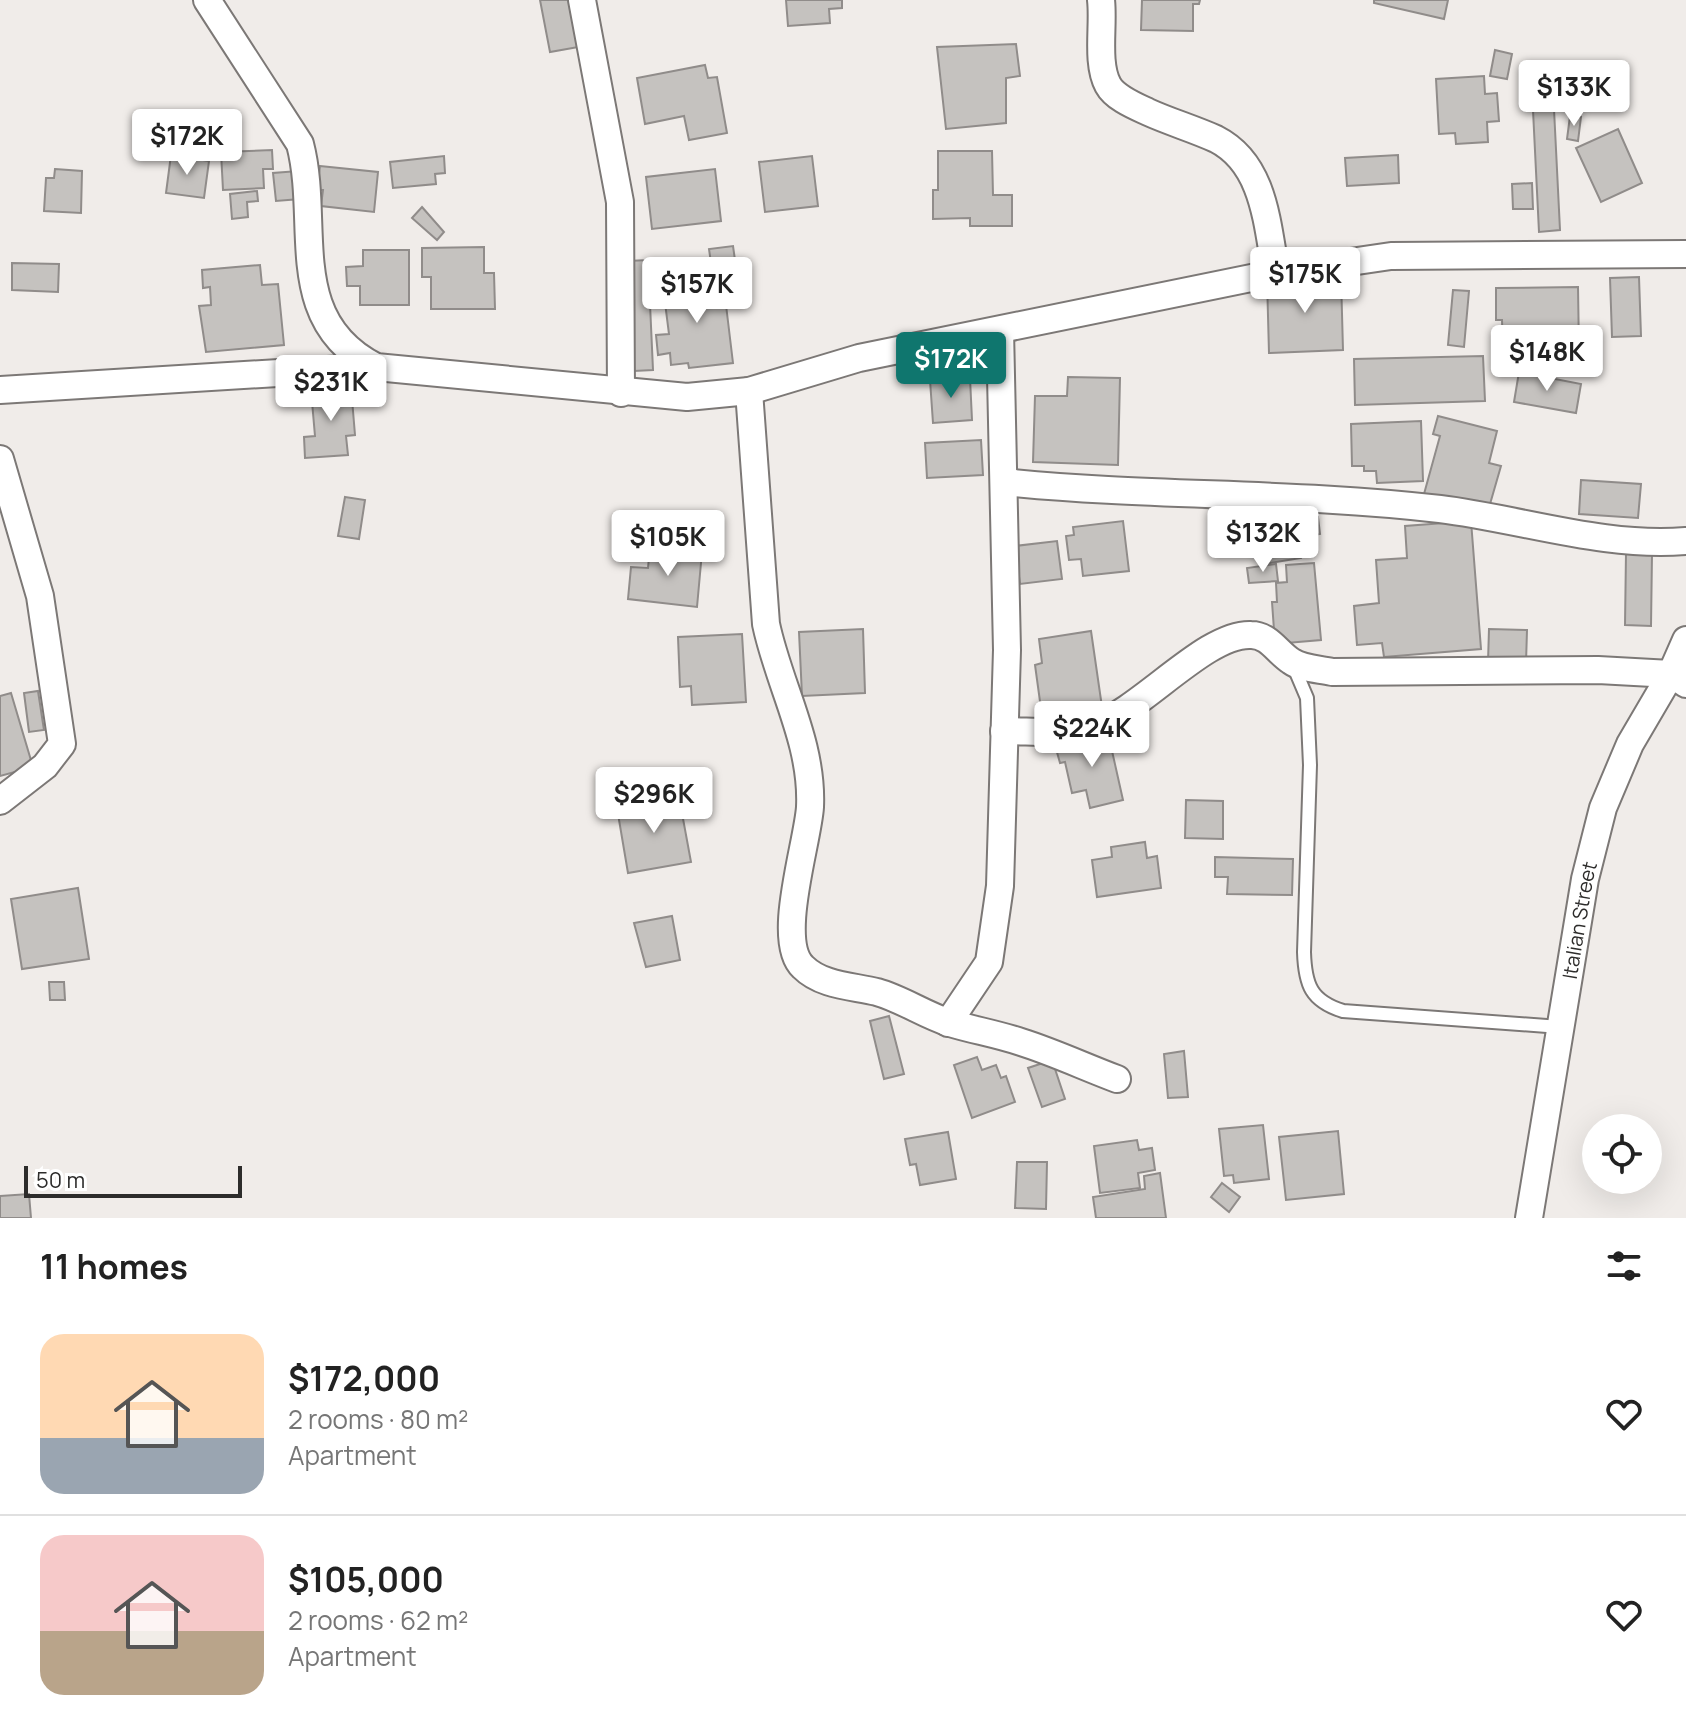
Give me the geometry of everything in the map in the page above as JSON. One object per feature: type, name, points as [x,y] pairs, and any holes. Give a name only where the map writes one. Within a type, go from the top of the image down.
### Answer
[{"type":"street","points":[[207,0],[300,144],[306,168],[308,257],[319,305],[331,330],[354,356],[376,367]]},
{"type":"street","points":[[582,0],[620,202],[621,393]]},
{"type":"street","points":[[1101,0],[1104,72],[1108,85],[1118,96],[1141,109],[1217,140],[1244,161],[1255,177],[1276,273]]},
{"type":"street","points":[[0,390],[376,367],[687,397],[749,391],[859,358],[1276,273],[1391,256],[1686,254]]},
{"type":"street","points":[[948,1023],[989,962],[1000,886],[1007,650],[1000,330]]},
{"type":"street","points":[[749,391],[766,624],[809,768],[810,807],[792,933],[796,957],[802,967],[817,976],[848,987],[877,992],[948,1023],[1020,1042],[1117,1079]]},
{"type":"street","points":[[0,459],[21,520],[40,596],[62,744],[45,766],[0,801]]},
{"type":"street","points":[[1004,482],[1101,492],[1237,496],[1440,509],[1557,527],[1588,536],[1659,544],[1686,541]]},
{"type":"street","points":[[1004,731],[1077,731],[1096,725],[1157,690],[1217,642],[1237,635],[1256,635],[1274,644],[1291,662],[1332,672],[1598,670],[1678,679]]},
{"type":"street","name":"Italian Street","points":[[1529,1218],[1585,879],[1603,808],[1630,744],[1678,679],[1686,640]]},
{"type":"lane","points":[[1291,662],[1307,698],[1310,765],[1304,952],[1305,977],[1312,994],[1325,1005],[1343,1011],[1560,1027]]},
{"type":"building","points":[[540,0],[575,0],[584,46],[550,52]]},
{"type":"building","points":[[786,0],[842,0],[842,8],[829,9],[830,23],[788,26]]},
{"type":"building","points":[[1142,0],[1200,0],[1199,4],[1193,4],[1193,31],[1141,30]]},
{"type":"building","points":[[1374,0],[1448,0],[1444,19],[1374,3]]},
{"type":"building","points":[[1016,44],[1020,76],[1006,78],[1006,123],[946,129],[937,47]]},
{"type":"building","points":[[1495,50],[1512,54],[1507,79],[1490,76]]},
{"type":"building","points":[[705,65],[708,78],[717,77],[727,133],[689,140],[684,116],[645,124],[637,78]]},
{"type":"building","points":[[1484,76],[1485,94],[1497,93],[1499,121],[1487,122],[1488,142],[1456,144],[1455,133],[1439,134],[1436,79]]},
{"type":"building","points":[[1553,89],[1560,230],[1539,232],[1532,90]]},
{"type":"building","points":[[1570,116],[1581,117],[1578,141],[1567,139]]},
{"type":"building","points":[[1618,129],[1642,183],[1601,202],[1576,148]]},
{"type":"building","points":[[272,150],[273,169],[263,169],[264,188],[223,190],[221,152]]},
{"type":"building","points":[[938,151],[992,151],[993,195],[1012,195],[1012,226],[970,226],[970,218],[933,219],[933,190],[938,190]]},
{"type":"building","points":[[171,155],[209,161],[204,198],[166,193]]},
{"type":"building","points":[[1398,155],[1399,183],[1347,186],[1345,158]]},
{"type":"building","points":[[444,156],[445,173],[435,174],[436,184],[393,188],[390,162]]},
{"type":"building","points":[[812,156],[818,206],[765,212],[759,162]]},
{"type":"building","points":[[320,166],[378,172],[374,212],[321,206],[323,190],[317,190]]},
{"type":"building","points":[[55,169],[82,171],[81,213],[44,211],[46,178],[54,178]]},
{"type":"building","points":[[715,169],[721,221],[652,229],[646,177]]},
{"type":"building","points":[[298,171],[300,199],[276,201],[273,173]]},
{"type":"building","points":[[1532,183],[1533,209],[1513,209],[1512,184]]},
{"type":"building","points":[[257,191],[258,201],[247,202],[248,217],[232,219],[230,194]]},
{"type":"building","points":[[422,207],[444,232],[437,240],[412,218]]},
{"type":"building","points":[[733,246],[736,267],[712,270],[709,249]]},
{"type":"building","points":[[484,247],[484,273],[494,273],[495,309],[431,309],[431,277],[422,277],[422,248]]},
{"type":"building","points":[[363,250],[409,250],[409,305],[360,305],[360,286],[347,286],[346,267],[363,266]]},
{"type":"building","points":[[648,260],[653,370],[634,371],[628,261]]},
{"type":"building","points":[[12,263],[59,264],[58,292],[12,290]]},
{"type":"building","points":[[260,265],[262,285],[278,284],[284,345],[206,352],[199,306],[211,305],[210,287],[203,288],[202,270]]},
{"type":"building","points":[[1341,277],[1343,350],[1269,353],[1267,279]]},
{"type":"building","points":[[1639,277],[1641,336],[1612,337],[1610,278]]},
{"type":"building","points":[[723,280],[733,363],[689,368],[688,363],[671,365],[670,353],[658,355],[656,335],[669,334],[663,287]]},
{"type":"building","points":[[1578,287],[1579,351],[1503,352],[1502,320],[1496,320],[1496,288]]},
{"type":"building","points":[[1453,290],[1469,291],[1464,347],[1448,345]]},
{"type":"building","points":[[1483,356],[1485,401],[1355,405],[1354,359]]},
{"type":"building","points":[[1519,372],[1581,384],[1576,413],[1514,402]]},
{"type":"building","points":[[1068,377],[1120,378],[1118,465],[1033,462],[1035,396],[1067,396]]},
{"type":"building","points":[[970,378],[972,420],[933,423],[930,380]]},
{"type":"building","points":[[351,387],[355,435],[346,436],[348,455],[305,458],[304,437],[315,436],[311,390]]},
{"type":"building","points":[[1438,416],[1497,431],[1489,463],[1501,466],[1488,511],[1424,494],[1440,436],[1433,434]]},
{"type":"building","points":[[1421,421],[1423,481],[1377,483],[1376,471],[1364,471],[1364,466],[1352,466],[1351,424]]},
{"type":"building","points":[[981,440],[983,475],[927,478],[925,443]]},
{"type":"building","points":[[1581,480],[1641,484],[1638,518],[1579,514]]},
{"type":"building","points":[[345,497],[365,500],[359,539],[338,536]]},
{"type":"building","points":[[1318,517],[1320,534],[1273,542],[1271,524]]},
{"type":"building","points":[[1123,521],[1129,571],[1083,576],[1081,559],[1069,560],[1066,536],[1074,535],[1073,527]]},
{"type":"building","points":[[1471,521],[1481,649],[1384,657],[1382,643],[1357,645],[1354,606],[1379,603],[1376,560],[1407,558],[1405,526]]},
{"type":"building","points":[[1298,540],[1301,558],[1264,564],[1261,545]]},
{"type":"building","points":[[1057,541],[1062,579],[1020,584],[1015,546]]},
{"type":"building","points":[[650,546],[702,552],[697,607],[628,599],[631,567],[648,568]]},
{"type":"building","points":[[1626,553],[1652,554],[1651,626],[1625,625]]},
{"type":"building","points":[[1314,563],[1321,640],[1275,644],[1272,602],[1277,602],[1276,583],[1287,582],[1286,565]]},
{"type":"building","points":[[1276,564],[1278,581],[1249,583],[1247,568]]},
{"type":"building","points":[[863,629],[865,693],[802,696],[799,632]]},
{"type":"building","points":[[1489,629],[1527,630],[1526,663],[1488,662]]},
{"type":"building","points":[[1091,631],[1102,707],[1042,716],[1035,665],[1042,663],[1039,639]]},
{"type":"building","points":[[742,634],[746,702],[692,705],[691,686],[680,687],[678,637]]},
{"type":"building","points":[[38,691],[44,730],[29,732],[24,693]]},
{"type":"building","points":[[11,693],[33,767],[0,776],[0,696]]},
{"type":"building","points":[[1108,733],[1123,800],[1090,808],[1086,790],[1072,793],[1065,762],[1060,763],[1055,745]]},
{"type":"building","points":[[679,797],[691,862],[628,873],[617,808]]},
{"type":"building","points":[[1186,800],[1223,801],[1223,839],[1185,838]]},
{"type":"building","points":[[1145,842],[1147,858],[1157,856],[1161,888],[1097,897],[1092,860],[1112,857],[1111,847]]},
{"type":"building","points":[[1215,857],[1293,859],[1292,895],[1227,894],[1228,877],[1215,877]]},
{"type":"building","points":[[78,888],[89,959],[22,969],[11,899]]},
{"type":"building","points":[[672,916],[680,960],[646,967],[634,923]]},
{"type":"building","points":[[49,982],[64,982],[65,1000],[50,1000]]},
{"type":"building","points":[[889,1016],[904,1074],[884,1079],[870,1021]]},
{"type":"building","points":[[1184,1051],[1188,1097],[1168,1098],[1164,1054]]},
{"type":"building","points":[[977,1057],[982,1070],[996,1065],[1001,1078],[1006,1076],[1015,1102],[972,1118],[954,1065]]},
{"type":"building","points":[[1052,1060],[1065,1099],[1042,1107],[1028,1068]]},
{"type":"building","points":[[1263,1125],[1269,1179],[1234,1183],[1233,1175],[1224,1176],[1219,1129]]},
{"type":"building","points":[[1338,1131],[1344,1194],[1286,1200],[1279,1137]]},
{"type":"building","points":[[948,1132],[956,1179],[920,1185],[916,1164],[910,1165],[905,1139]]},
{"type":"building","points":[[1137,1140],[1139,1150],[1152,1148],[1155,1170],[1138,1173],[1140,1188],[1100,1193],[1094,1146]]},
{"type":"building","points":[[1017,1162],[1047,1162],[1046,1209],[1015,1208]]},
{"type":"building","points":[[1160,1173],[1166,1218],[1096,1218],[1093,1197],[1145,1189],[1144,1176]]},
{"type":"building","points":[[1222,1183],[1240,1197],[1229,1212],[1211,1197]]},
{"type":"building","points":[[29,1194],[31,1218],[0,1218],[0,1196]]}]
